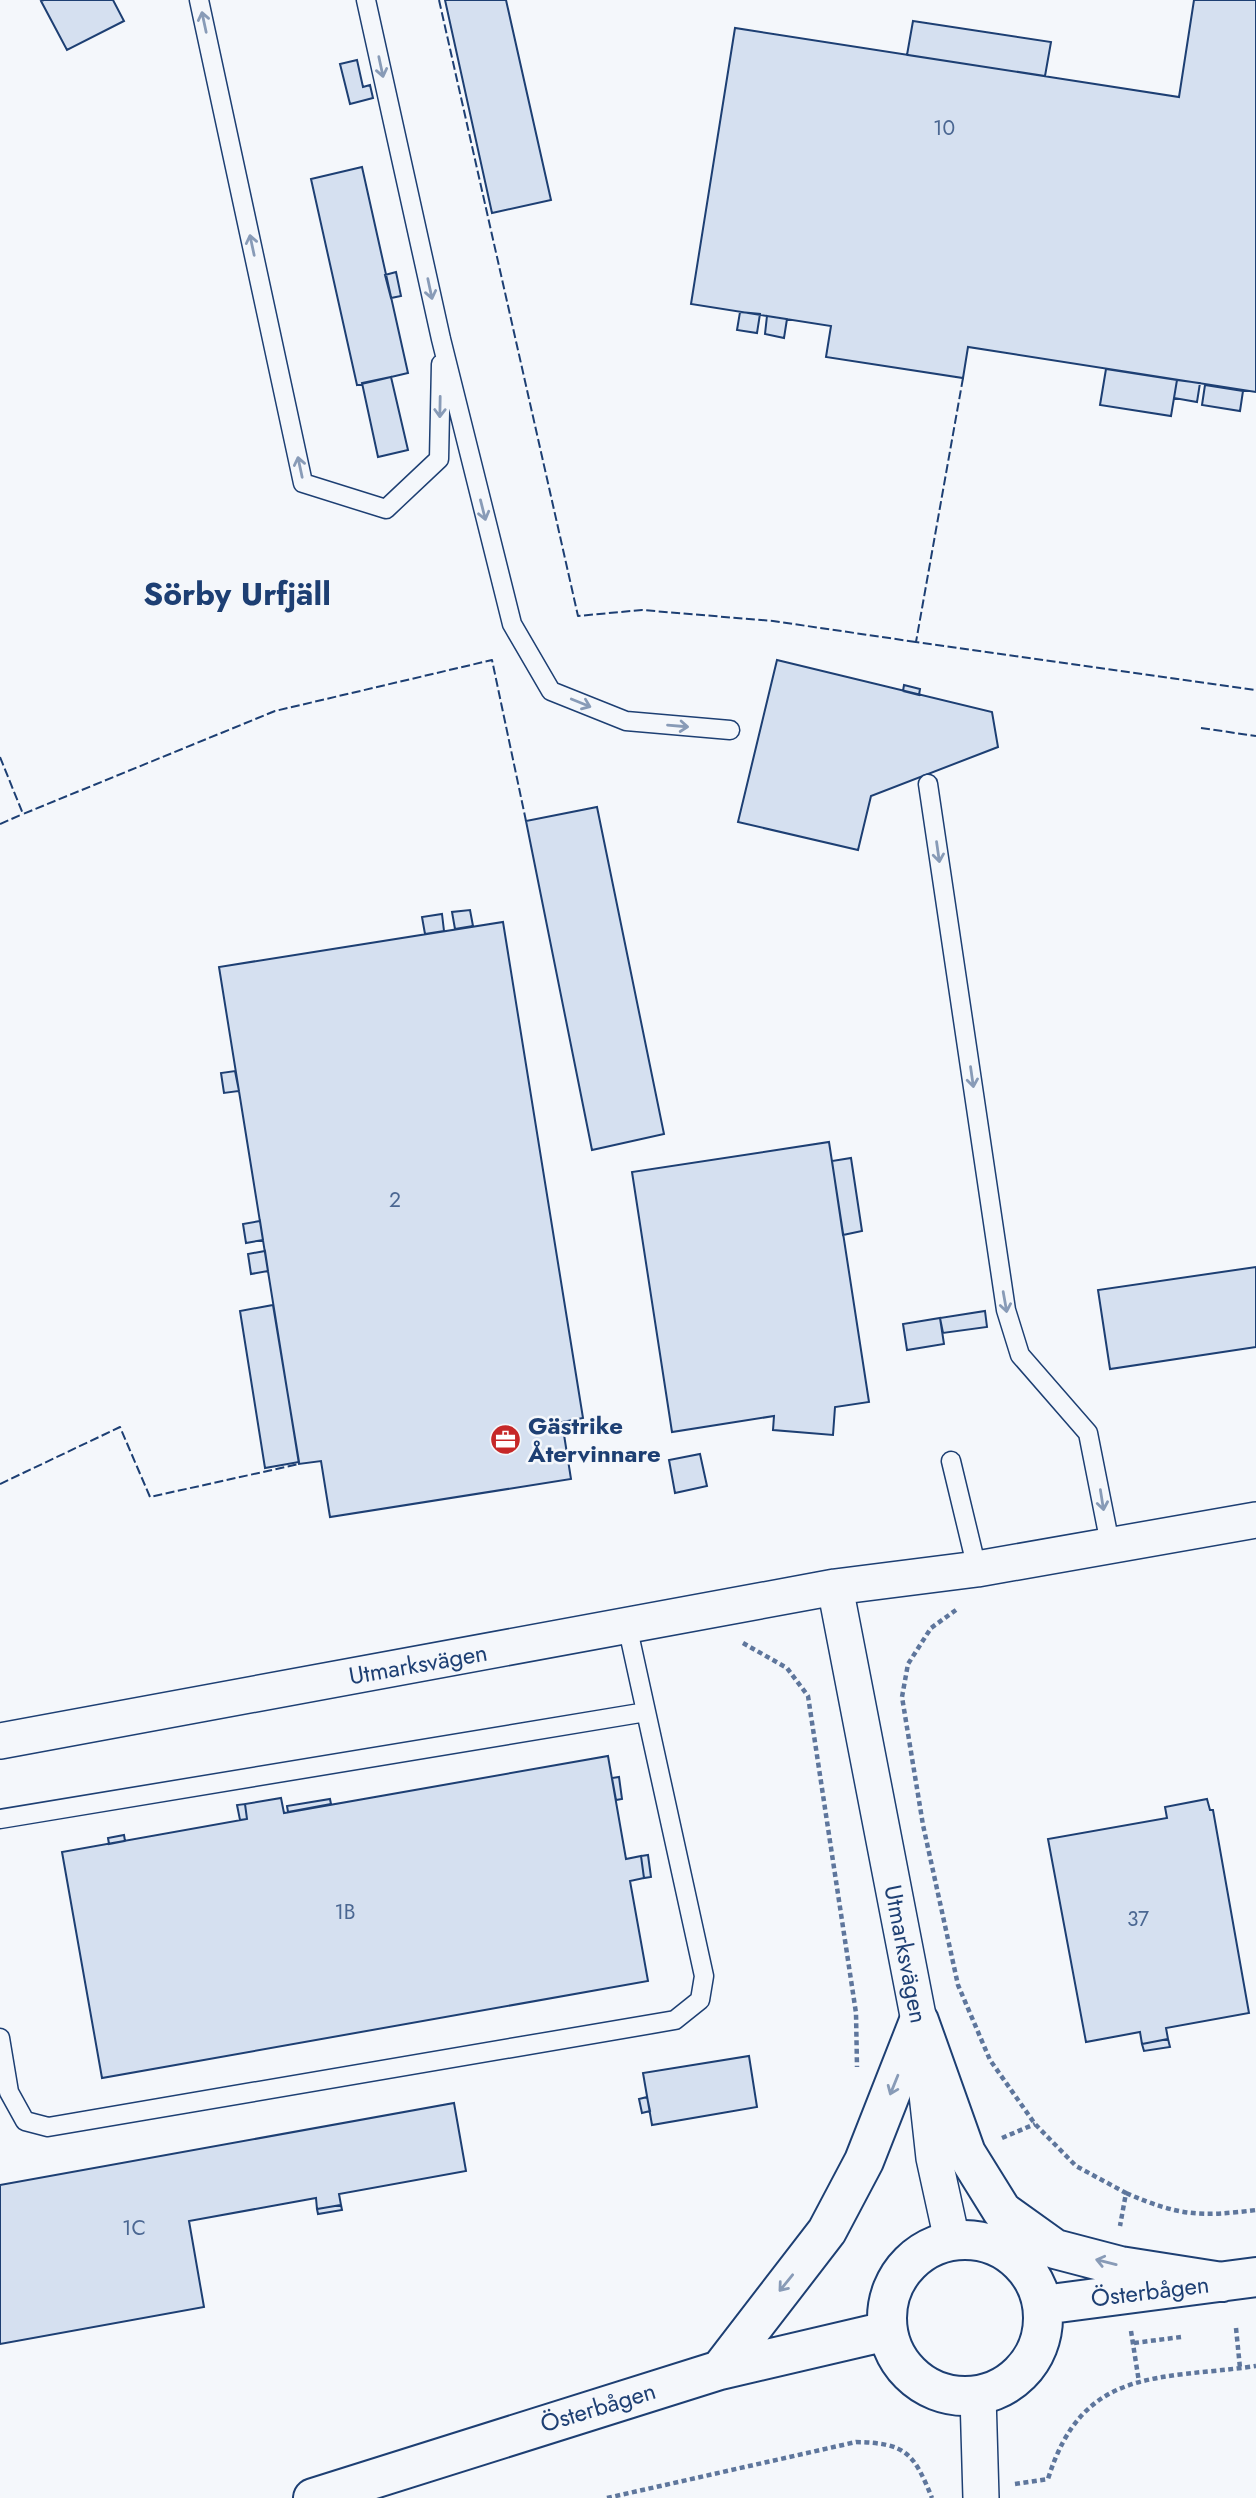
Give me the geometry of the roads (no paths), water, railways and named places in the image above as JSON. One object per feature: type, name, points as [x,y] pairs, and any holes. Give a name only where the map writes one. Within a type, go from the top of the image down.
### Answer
[{"type":"main road","points":[[919,2021],[966,2153],[1002,2211],[1055,2249],[1122,2280],[1239,2280]]},
{"type":"main road","points":[[720,2370],[827,2231],[864,2161],[919,2021]]},
{"type":"main road","points":[[952,2240],[982,2241],[1011,2253],[1032,2276],[1043,2305],[1042,2336],[1030,2364],[1007,2385],[978,2396],[947,2395],[919,2383],[898,2360],[887,2331],[887,2300],[900,2272],[922,2251],[952,2240]]},
{"type":"main road","name":"Österbågen","points":[[1043,2305],[1122,2280]]},
{"type":"main road","name":"Österbågen","points":[[313,2498],[720,2370],[887,2331]]},
{"type":"street","name":"Utmarksvägen","points":[[0,1741],[835,1587],[977,1569],[1256,1520]]},
{"type":"street","name":"Utmarksvägen","points":[[835,1587],[919,2021],[934,2158],[952,2240]]},
{"type":"street","points":[[978,2396],[980,2494]]},
{"type":"lane","points":[[199,0],[303,483],[386,509],[439,459],[441,339]]},
{"type":"lane","points":[[366,0],[441,339],[512,624],[551,691],[626,721],[730,730]]},
{"type":"lane","points":[[929,784],[1006,1310],[1020,1355],[1088,1433],[1110,1544]]},
{"type":"lane","points":[[951,1461],[977,1569]]},
{"type":"lane","points":[[0,2038],[9,2092],[25,2120],[48,2127],[675,2020],[700,2000],[704,1976],[627,1625]]},
{"type":"lane","points":[[0,1819],[646,1712]]},
{"type":"place","name":"Gästrike Återvinnare","points":[[505,1439]]},
{"type":"district","name":"Sörby Urfjäll","points":[[237,594]]}]
